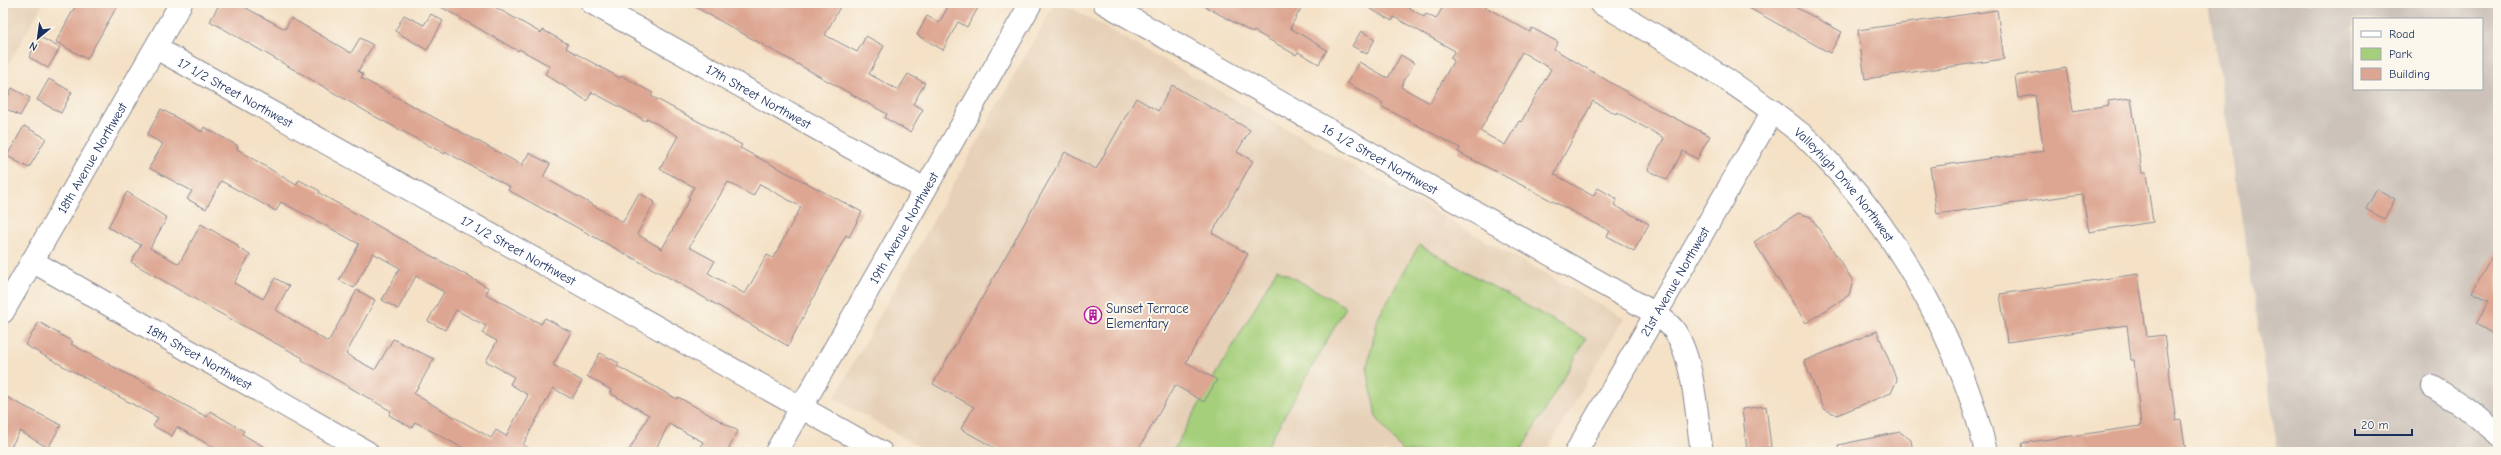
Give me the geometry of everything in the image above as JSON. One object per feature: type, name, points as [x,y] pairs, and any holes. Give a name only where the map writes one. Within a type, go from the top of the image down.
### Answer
[{"type":"street","name":"18th Avenue Northwest","points":[[3,312],[181,3]]},
{"type":"street","name":"17th Street Northwest","points":[[592,3],[924,189]]},
{"type":"street","name":"19th Avenue Northwest","points":[[776,452],[1031,3]]},
{"type":"street","name":"16 1/2 Street Northwest","points":[[1104,3],[1656,314],[1674,330],[1684,349],[1691,377],[1702,452]]},
{"type":"street","name":"Valleyhigh Drive Northwest","points":[[1600,3],[1679,48],[1773,112],[1800,132],[1851,185],[1893,244],[1949,343],[1972,397],[1986,452]]},
{"type":"street","name":"17 1/2 Street Northwest","points":[[156,48],[881,452]]},
{"type":"street","name":"21st Avenue Northwest","points":[[1576,452],[1773,112]]},
{"type":"street","name":"18th Street Northwest","points":[[32,261],[367,452]]},
{"type":"street","points":[[2433,387],[2469,410],[2498,434]]},
{"type":"shaded area","points":[[3,3],[43,3],[3,74]]},
{"type":"shaded area","points":[[1055,3],[1062,3],[1624,318],[1546,452],[928,452],[834,398]]},
{"type":"shaded area","points":[[2208,3],[2498,3],[2498,452],[2278,452]]},
{"type":"green space","points":[[1419,245],[1586,339],[1520,452],[1403,452],[1376,417],[1367,367],[1378,318]]},
{"type":"green space","points":[[1277,269],[1346,307],[1264,452],[1172,452]]},
{"type":"building","points":[[77,3],[119,3],[87,59],[56,42]]},
{"type":"building","points":[[220,3],[237,3],[285,29],[291,18],[351,53],[360,38],[373,45],[358,71],[363,74],[361,78],[522,165],[529,153],[550,164],[543,177],[623,222],[639,193],[655,202],[637,234],[662,249],[690,198],[688,197],[694,187],[660,169],[678,136],[647,118],[646,121],[592,92],[587,101],[545,74],[550,66],[519,49],[518,51],[434,3],[488,3],[541,33],[543,30],[568,44],[566,48],[620,78],[622,76],[653,93],[651,96],[742,145],[740,148],[862,212],[849,237],[846,235],[788,346],[677,282],[508,190],[510,187],[446,152],[445,154],[374,116],[210,21]],"holes":[[[728,182],[753,196],[760,184],[801,207],[773,258],[767,255],[745,294],[708,273],[715,261],[689,247]]]},
{"type":"building","points":[[688,3],[842,3],[825,35],[857,52],[866,36],[884,46],[869,74],[898,90],[908,74],[925,83],[913,104],[923,109],[910,132],[885,118],[887,114]]},
{"type":"building","points":[[950,3],[981,3],[967,27],[958,22],[943,50],[917,35],[927,16],[939,23]]},
{"type":"building","points":[[1199,3],[1304,3],[1290,28],[1327,50],[1319,64],[1298,52],[1296,55],[1254,31],[1253,33]]},
{"type":"building","points":[[1360,3],[1402,3],[1424,17],[1426,14],[1436,19],[1445,3],[1478,3],[1530,32],[1532,28],[1558,42],[1554,49],[1645,103],[1710,136],[1697,159],[1683,151],[1667,180],[1648,170],[1664,138],[1617,112],[1616,114],[1593,101],[1554,174],[1593,196],[1598,188],[1617,199],[1614,205],[1649,224],[1634,251],[1607,236],[1610,231],[1458,152],[1460,148],[1381,106],[1383,103],[1347,83],[1359,62],[1388,78],[1401,55],[1414,63],[1401,87],[1430,103],[1454,60],[1450,58],[1455,51],[1394,17],[1392,21]],"holes":[[[1522,52],[1551,69],[1521,122],[1519,121],[1505,145],[1480,131]]]},
{"type":"building","points":[[1740,3],[1788,3],[1842,32],[1830,53]]},
{"type":"building","points":[[1997,10],[2004,59],[1865,79],[1858,30]]},
{"type":"building","points":[[431,14],[443,21],[427,50],[395,31],[404,15],[424,25]]},
{"type":"building","points":[[1361,31],[1375,39],[1367,54],[1352,46]]},
{"type":"building","points":[[40,37],[60,48],[48,68],[29,57]]},
{"type":"building","points":[[2066,68],[2073,111],[2109,105],[2108,101],[2131,98],[2142,173],[2146,173],[2153,222],[2089,232],[2082,194],[1937,214],[1930,167],[2044,151],[2035,95],[2018,98],[2015,76]]},
{"type":"building","points":[[49,79],[72,92],[61,113],[37,100]]},
{"type":"building","name":"Sunset Terrace Elementary","points":[[1172,85],[1250,130],[1237,152],[1253,161],[1212,233],[1248,254],[1186,362],[1217,380],[1204,402],[1175,385],[1137,452],[1002,452],[961,429],[974,407],[933,384],[1065,152],[1096,169],[1136,98],[1158,111]]},
{"type":"building","points":[[12,88],[30,98],[20,116],[3,107]]},
{"type":"building","points":[[161,109],[202,132],[204,127],[238,146],[237,149],[296,185],[299,180],[320,191],[319,193],[489,288],[486,294],[541,324],[545,318],[571,332],[553,365],[582,381],[572,399],[553,388],[523,445],[535,452],[470,452],[415,422],[412,428],[389,415],[391,411],[302,360],[303,358],[212,309],[131,262],[141,245],[108,227],[127,192],[167,218],[150,248],[179,264],[201,224],[238,245],[237,247],[250,255],[234,283],[263,299],[275,278],[289,286],[276,310],[328,342],[357,290],[375,300],[346,354],[375,370],[393,339],[434,359],[414,394],[491,438],[496,430],[506,436],[528,395],[510,384],[514,377],[486,361],[497,341],[482,333],[486,326],[456,310],[445,330],[428,321],[444,292],[416,276],[398,309],[382,300],[400,268],[373,253],[354,288],[339,280],[359,244],[281,202],[276,211],[221,181],[206,209],[187,199],[192,191],[149,168],[163,144],[147,135]]},
{"type":"building","points":[[24,126],[46,138],[29,168],[7,156]]},
{"type":"building","points":[[2377,189],[2395,199],[2384,219],[2366,209]]},
{"type":"building","points":[[1798,213],[1811,217],[1853,281],[1849,295],[1806,323],[1754,242]]},
{"type":"building","points":[[2498,246],[2498,337],[2476,324],[2489,301],[2472,292]]},
{"type":"building","points":[[2138,274],[2147,337],[2164,335],[2176,421],[2181,420],[2186,452],[2023,452],[2022,443],[2141,426],[2134,360],[2131,360],[2127,325],[2007,342],[2000,294]]},
{"type":"building","points":[[39,322],[73,342],[71,344],[207,417],[210,411],[244,431],[242,434],[273,452],[222,452],[177,427],[172,436],[153,426],[158,418],[25,345]]},
{"type":"building","points":[[1877,331],[1897,380],[1891,393],[1837,415],[1824,409],[1804,361]]},
{"type":"building","points":[[600,353],[619,363],[617,366],[677,399],[678,397],[738,431],[727,452],[698,452],[703,442],[669,424],[654,452],[628,452],[649,415],[610,393],[611,390],[587,376]]},
{"type":"building","points":[[8,398],[61,425],[48,448],[20,431],[8,452],[3,452],[3,406]]},
{"type":"building","points":[[1766,406],[1771,447],[1747,450],[1742,409]]},
{"type":"building","points":[[1900,432],[1911,440],[1913,452],[1839,452],[1838,445]]},
{"type":"place","name":"Sunset Terrace Elementary","points":[[1093,315]]}]
